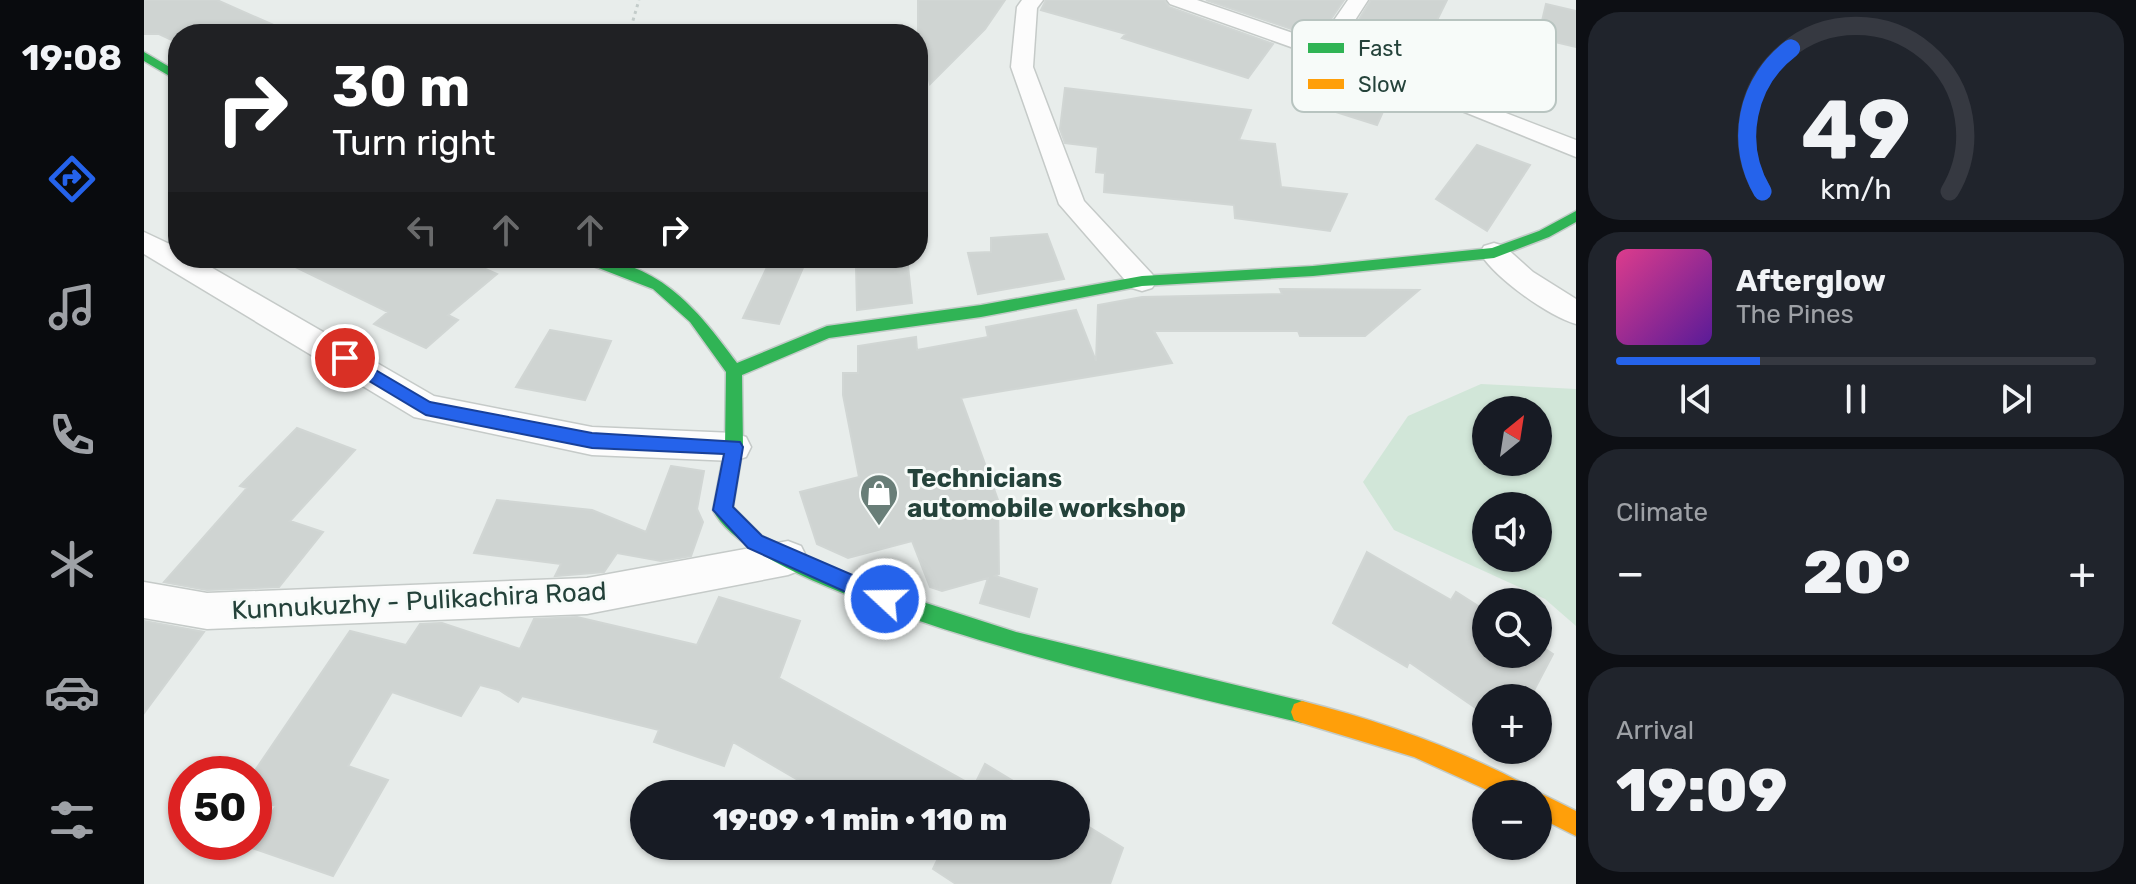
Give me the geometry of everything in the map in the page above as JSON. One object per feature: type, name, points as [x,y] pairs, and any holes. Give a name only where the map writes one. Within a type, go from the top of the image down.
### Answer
[{"type":"main road","points":[[144,56],[168,71]]},
{"type":"main road","points":[[734,371],[827,332],[981,311],[1142,281],[1313,271],[1494,253],[1544,234],[1576,216]]},
{"type":"main road","points":[[614,268],[658,285],[696,318],[734,371],[734,447],[723,510],[755,542],[860,591],[1016,642],[1365,727],[1494,780]]},
{"type":"main road","points":[[1552,811],[1576,824]]},
{"type":"street","points":[[1033,0],[1027,7],[1022,67],[1039,122],[1072,204],[1142,281]]},
{"type":"street","points":[[1177,0],[1292,40]]},
{"type":"street","points":[[1345,20],[1358,0]]},
{"type":"street","points":[[1481,112],[1576,149]]},
{"type":"street","points":[[144,241],[168,255]]},
{"type":"street","points":[[1494,253],[1523,279],[1576,313]]},
{"type":"street","points":[[190,268],[426,408],[592,441],[734,447]]},
{"type":"street","name":"Kunnukuzhy - Pulikachira Road","points":[[144,600],[207,611],[587,596],[718,574],[788,558]]},
{"type":"path","points":[[632,24],[639,0]]},
{"type":"green space","points":[[1481,384],[1576,389],[1576,626],[1552,605],[1552,588],[1521,588],[1486,572],[1552,572],[1552,492],[1472,492],[1472,566],[1394,530],[1363,482],[1408,416]]},
{"type":"building","points":[[144,0],[217,0],[271,24],[168,24],[168,38],[159,34],[144,34]]},
{"type":"building","points":[[918,0],[1005,0],[985,29],[930,84],[928,24],[918,24]]},
{"type":"building","points":[[1046,0],[1164,0],[1169,7],[1273,44],[1248,78],[1122,38],[1126,34],[1041,10]]},
{"type":"building","points":[[1206,0],[1344,0],[1330,20],[1292,20],[1292,29]]},
{"type":"building","points":[[1371,0],[1447,0],[1437,20],[1359,20]]},
{"type":"building","points":[[1546,4],[1576,11],[1576,47],[1556,42],[1556,20],[1542,20]]},
{"type":"building","points":[[1065,88],[1251,110],[1239,140],[1275,144],[1281,187],[1347,194],[1330,231],[1235,218],[1234,205],[1104,192],[1105,173],[1096,172],[1098,147],[1065,143],[1060,129]]},
{"type":"building","points":[[1336,112],[1383,112],[1377,125]]},
{"type":"building","points":[[1477,145],[1530,165],[1487,231],[1436,199]]},
{"type":"building","points":[[1047,234],[1064,279],[978,294],[968,253],[991,252],[991,238]]},
{"type":"building","points":[[298,268],[484,268],[497,274],[448,315],[458,320],[426,348],[374,324],[388,312]]},
{"type":"building","points":[[767,268],[803,268],[779,324],[743,318]]},
{"type":"building","points":[[856,268],[908,268],[912,303],[857,310]]},
{"type":"building","points":[[1280,289],[1419,290],[1365,336],[1300,336],[1298,331],[1154,331],[1172,363],[961,398],[998,500],[999,574],[995,576],[1037,589],[1029,617],[980,603],[988,578],[942,591],[930,587],[912,541],[848,558],[817,544],[800,492],[859,477],[843,395],[843,373],[858,373],[858,346],[916,337],[917,350],[988,337],[986,327],[1076,310],[1096,361],[1098,305],[1142,297],[1282,294]]},
{"type":"building","points":[[550,330],[611,341],[585,400],[516,387]]},
{"type":"building","points":[[297,428],[355,450],[290,521],[323,532],[279,587],[207,590],[164,582],[247,488],[240,486]]},
{"type":"building","points":[[671,466],[704,471],[697,509],[703,522],[691,556],[661,561],[617,553],[604,572],[555,576],[561,564],[474,553],[497,500],[592,510],[646,532]]},
{"type":"building","points":[[1367,552],[1451,600],[1456,592],[1472,602],[1472,668],[1546,668],[1537,684],[1472,684],[1472,705],[1409,662],[1407,667],[1333,623]]},
{"type":"building","points":[[719,597],[800,621],[779,678],[963,780],[798,780],[733,742],[724,766],[654,742],[659,730],[522,696],[518,702],[499,690],[480,685],[461,716],[392,692],[348,766],[388,780],[333,876],[272,855],[272,812],[276,806],[272,805],[272,756],[265,756],[350,631],[406,645],[420,624],[442,623],[520,649],[534,619],[577,617],[697,645]]},
{"type":"building","points":[[144,621],[204,632],[144,713]]},
{"type":"building","points":[[985,764],[1012,780],[977,780]]},
{"type":"building","points":[[1090,828],[1123,848],[1110,884],[956,884],[933,869],[937,860],[1090,860]]},
{"type":"traffic: fast","points":[[144,56],[168,71]]},
{"type":"traffic: fast","points":[[734,371],[827,332],[981,311],[1142,281],[1313,271],[1494,253],[1544,234],[1576,216]]},
{"type":"traffic: fast","points":[[614,268],[658,285],[696,318],[734,371],[734,447],[723,510],[755,542],[860,591],[1016,642],[1302,712]]},
{"type":"traffic: slow","points":[[1302,712],[1414,746],[1492,780]]},
{"type":"traffic: slow","points":[[1552,811],[1576,824]]},
{"type":"place","name":"Technicians automobile workshop","points":[[879,527]]},
{"type":"route","points":[[345,358],[426,408],[592,441],[734,447],[723,510],[755,542],[860,591],[885,599]]}]
